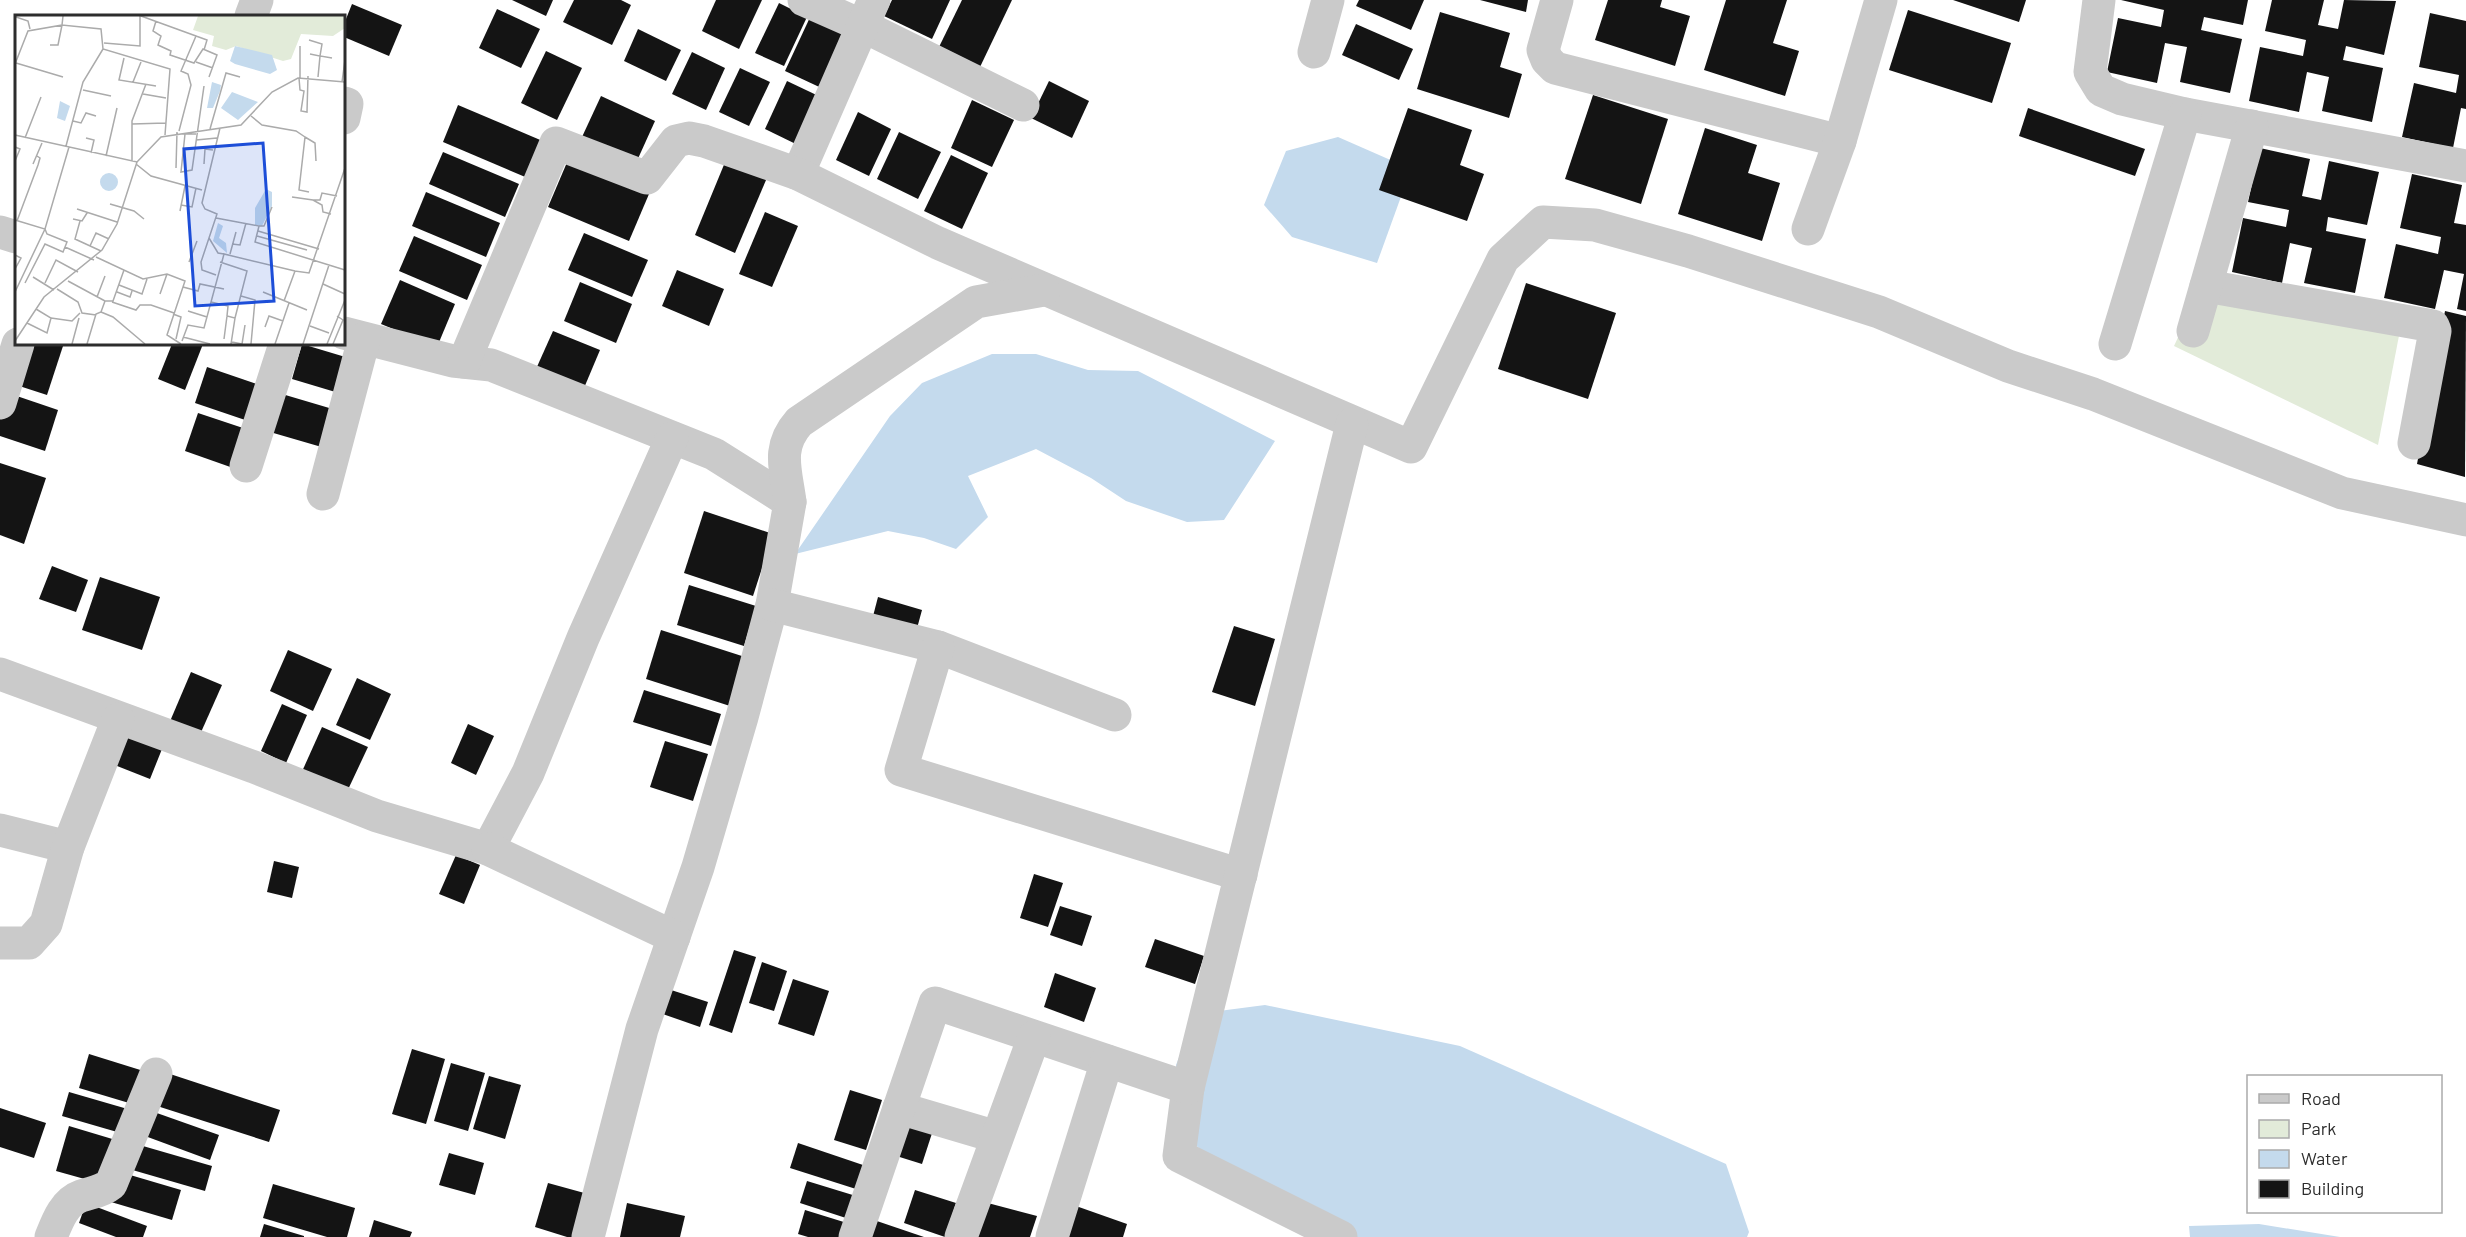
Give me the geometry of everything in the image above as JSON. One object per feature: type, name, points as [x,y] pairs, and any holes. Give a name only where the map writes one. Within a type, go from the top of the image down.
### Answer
[{"type":"street","points":[[251,15],[257,0]]},
{"type":"street","points":[[804,0],[868,13],[1023,105]]},
{"type":"street","points":[[1314,52],[1328,0]]},
{"type":"street","points":[[1557,0],[1543,50],[1547,60],[1555,68],[1840,141]]},
{"type":"street","points":[[1808,229],[1840,141],[1881,0]]},
{"type":"street","points":[[2099,0],[2090,72],[2101,90],[2122,99],[2186,114],[2466,166]]},
{"type":"street","points":[[798,174],[868,13]]},
{"type":"street","points":[[2115,344],[2186,114]]},
{"type":"street","points":[[2193,331],[2252,126]]},
{"type":"street","points":[[464,362],[556,143],[647,178],[676,141],[688,138],[704,141],[798,174],[938,243],[1352,424],[1411,447],[1503,259],[1543,222],[1594,225],[1688,251],[1879,312],[2008,366],[2093,394],[2342,493],[2466,520]]},
{"type":"street","points":[[0,232],[15,237]]},
{"type":"street","points":[[2206,286],[2433,326],[2435,331],[2414,443]]},
{"type":"street","points":[[588,1237],[642,1029],[702,855],[772,605],[790,502],[784,452],[788,435],[799,422],[976,302],[1044,290]]},
{"type":"street","points":[[323,494],[354,336],[464,362],[491,365],[714,454],[790,502]]},
{"type":"street","points":[[0,403],[18,345]]},
{"type":"street","points":[[246,466],[285,345]]},
{"type":"street","points":[[1341,1237],[1179,1156],[1188,1088],[1352,424]]},
{"type":"street","points":[[488,849],[528,773],[600,597],[672,438]]},
{"type":"street","points":[[772,605],[938,647],[1115,715]]},
{"type":"street","points":[[938,647],[901,770],[1241,875]]},
{"type":"street","points":[[0,674],[254,767],[377,816],[488,849],[674,937]]},
{"type":"street","points":[[0,943],[29,942],[46,924],[68,847],[118,719]]},
{"type":"street","points":[[0,830],[68,847]]},
{"type":"street","points":[[855,1237],[935,1003],[1188,1088]]},
{"type":"street","points":[[961,1237],[1034,1037]]},
{"type":"street","points":[[1052,1237],[1107,1061]]},
{"type":"street","points":[[51,1237],[67,1204],[79,1197],[104,1190],[111,1184],[156,1074]]},
{"type":"street","points":[[899,1108],[997,1137]]},
{"type":"green space","points":[[2208,273],[2402,320],[2378,445],[2174,346]]},
{"type":"water","points":[[1338,137],[1411,169],[1377,263],[1292,237],[1264,205],[1286,151]]},
{"type":"water","points":[[992,354],[1036,354],[1088,370],[1138,371],[1275,441],[1224,520],[1187,522],[1126,501],[1091,478],[1036,449],[968,476],[988,517],[956,549],[924,538],[888,531],[795,554],[890,416],[922,383]]},
{"type":"water","points":[[1265,1005],[1460,1046],[1726,1164],[1749,1232],[1747,1237],[1357,1237],[1220,1165],[1179,1132],[1176,1065],[1196,1014]]},
{"type":"water","points":[[2259,1224],[2340,1237],[2190,1237],[2189,1226]]},
{"type":"building","points":[[512,0],[553,0],[546,16]]},
{"type":"building","points":[[574,0],[621,0],[631,5],[612,45],[563,22]]},
{"type":"building","points":[[716,0],[762,0],[739,49],[702,31]]},
{"type":"building","points":[[892,0],[950,0],[932,39],[884,16]]},
{"type":"building","points":[[962,0],[1012,0],[980,67],[939,47]]},
{"type":"building","points":[[1359,0],[1424,0],[1411,30],[1356,6]]},
{"type":"building","points":[[1480,0],[1528,0],[1526,12]]},
{"type":"building","points":[[1608,0],[1662,0],[1660,7],[1690,16],[1675,66],[1595,40]]},
{"type":"building","points":[[1726,0],[1787,0],[1773,43],[1799,51],[1785,96],[1704,70]]},
{"type":"building","points":[[1953,0],[2026,0],[2019,22]]},
{"type":"building","points":[[2121,0],[2248,0],[2243,25],[2204,17],[2201,30],[2242,39],[2230,93],[2180,82],[2187,47],[2165,43],[2157,83],[2107,72],[2118,18],[2161,27],[2164,10]]},
{"type":"building","points":[[2272,0],[2324,0],[2318,25],[2338,29],[2344,0],[2396,1],[2384,55],[2346,46],[2343,60],[2383,68],[2372,122],[2322,111],[2329,77],[2307,72],[2299,112],[2249,101],[2260,47],[2303,56],[2306,40],[2265,31]]},
{"type":"building","points":[[779,3],[807,17],[784,66],[755,53]]},
{"type":"building","points":[[352,4],[402,25],[389,56],[345,37],[345,22]]},
{"type":"building","points":[[497,9],[540,29],[521,68],[479,48]]},
{"type":"building","points":[[1908,10],[2011,43],[1992,103],[1889,70]]},
{"type":"building","points":[[1440,12],[1510,33],[1500,67],[1522,74],[1509,118],[1417,89]]},
{"type":"building","points":[[812,13],[857,35],[830,92],[785,71]]},
{"type":"building","points":[[2430,13],[2466,21],[2466,109],[2461,108],[2453,148],[2402,137],[2414,83],[2456,93],[2459,75],[2419,67]]},
{"type":"building","points":[[1356,24],[1413,49],[1399,80],[1342,55]]},
{"type":"building","points":[[638,29],[681,50],[666,81],[624,61]]},
{"type":"building","points":[[546,51],[582,68],[557,120],[521,103]]},
{"type":"building","points":[[692,52],[725,68],[706,110],[672,94]]},
{"type":"building","points":[[740,68],[770,82],[749,126],[719,112]]},
{"type":"building","points":[[787,81],[827,100],[804,148],[765,129]]},
{"type":"building","points":[[1049,81],[1089,101],[1072,138],[1031,118]]},
{"type":"building","points":[[1593,95],[1668,119],[1641,204],[1565,179]]},
{"type":"building","points":[[601,96],[655,121],[636,163],[582,137]]},
{"type":"building","points":[[972,100],[1014,120],[992,167],[951,148]]},
{"type":"building","points":[[458,105],[545,142],[530,179],[443,142]]},
{"type":"building","points":[[1408,108],[1472,130],[1460,165],[1484,174],[1467,221],[1379,190]]},
{"type":"building","points":[[2028,108],[2145,149],[2135,176],[2019,136]]},
{"type":"building","points":[[858,112],[891,129],[869,176],[836,160]]},
{"type":"building","points":[[1705,128],[1757,145],[1748,173],[1780,183],[1762,241],[1678,214]]},
{"type":"building","points":[[899,132],[941,152],[918,199],[877,179]]},
{"type":"building","points":[[2260,148],[2310,159],[2302,196],[2321,200],[2329,161],[2379,172],[2367,225],[2328,217],[2326,231],[2366,239],[2355,293],[2304,283],[2312,248],[2290,243],[2282,283],[2232,272],[2243,218],[2286,227],[2289,210],[2248,202]]},
{"type":"building","points":[[443,152],[519,184],[505,217],[429,184]]},
{"type":"building","points":[[728,155],[769,173],[735,253],[695,235]]},
{"type":"building","points":[[951,155],[988,173],[962,229],[924,211]]},
{"type":"building","points":[[568,160],[649,194],[629,241],[548,207]]},
{"type":"building","points":[[2412,174],[2462,185],[2454,223],[2466,225],[2466,311],[2457,309],[2464,274],[2444,270],[2435,309],[2384,298],[2396,244],[2438,254],[2441,237],[2400,228]]},
{"type":"building","points":[[426,192],[500,223],[486,257],[412,226]]},
{"type":"building","points":[[765,212],[798,226],[772,287],[739,274]]},
{"type":"building","points":[[584,233],[648,260],[632,297],[568,270]]},
{"type":"building","points":[[414,236],[482,265],[467,300],[399,271]]},
{"type":"building","points":[[677,270],[724,289],[709,326],[662,306]]},
{"type":"building","points":[[400,280],[455,304],[437,347],[381,324]]},
{"type":"building","points":[[580,282],[632,304],[616,343],[564,321]]},
{"type":"building","points":[[1526,283],[1616,313],[1588,399],[1498,369]]},
{"type":"building","points":[[2445,311],[2466,316],[2465,477],[2417,464]]},
{"type":"building","points":[[553,331],[600,350],[584,388],[536,369]]},
{"type":"building","points":[[23,345],[63,346],[47,395],[10,383]]},
{"type":"building","points":[[172,345],[203,345],[185,390],[158,379]]},
{"type":"building","points":[[302,345],[352,359],[342,394],[292,379]]},
{"type":"building","points":[[207,367],[263,386],[251,422],[195,403]]},
{"type":"building","points":[[8,393],[58,410],[45,451],[0,436],[0,419]]},
{"type":"building","points":[[282,394],[336,410],[325,448],[270,432]]},
{"type":"building","points":[[198,413],[249,430],[236,469],[185,451]]},
{"type":"building","points":[[0,463],[46,478],[24,544],[0,535]]},
{"type":"building","points":[[704,511],[773,534],[753,596],[684,573]]},
{"type":"building","points":[[52,566],[88,580],[76,612],[39,599]]},
{"type":"building","points":[[100,577],[160,597],[142,650],[82,630]]},
{"type":"building","points":[[689,585],[756,606],[744,646],[677,625]]},
{"type":"building","points":[[878,597],[922,610],[916,632],[872,620]]},
{"type":"building","points":[[1234,626],[1275,639],[1255,706],[1212,692]]},
{"type":"building","points":[[661,630],[745,657],[730,706],[646,679]]},
{"type":"building","points":[[288,650],[332,669],[313,711],[270,691]]},
{"type":"building","points":[[191,672],[222,685],[198,739],[168,726]]},
{"type":"building","points":[[357,678],[391,694],[370,740],[336,725]]},
{"type":"building","points":[[644,690],[721,714],[711,746],[633,722]]},
{"type":"building","points":[[282,704],[307,715],[286,763],[261,751]]},
{"type":"building","points":[[127,724],[166,739],[150,779],[112,764]]},
{"type":"building","points":[[468,724],[494,736],[476,775],[451,763]]},
{"type":"building","points":[[322,727],[368,747],[345,796],[300,776]]},
{"type":"building","points":[[665,741],[708,754],[693,801],[650,787]]},
{"type":"building","points":[[456,855],[480,865],[464,904],[439,894]]},
{"type":"building","points":[[274,861],[299,867],[292,898],[267,892]]},
{"type":"building","points":[[1034,874],[1063,883],[1048,927],[1020,918]]},
{"type":"building","points":[[1060,906],[1092,916],[1082,946],[1050,935]]},
{"type":"building","points":[[1155,939],[1204,956],[1195,984],[1145,967]]},
{"type":"building","points":[[734,950],[756,957],[732,1033],[709,1025]]},
{"type":"building","points":[[762,962],[787,971],[774,1011],[749,1003]]},
{"type":"building","points":[[1055,973],[1096,988],[1084,1022],[1044,1007]]},
{"type":"building","points":[[793,979],[829,991],[814,1036],[778,1024]]},
{"type":"building","points":[[665,988],[708,1002],[700,1027],[657,1012]]},
{"type":"building","points":[[412,1049],[445,1059],[426,1124],[392,1114]]},
{"type":"building","points":[[89,1054],[150,1073],[139,1106],[79,1088]]},
{"type":"building","points":[[451,1063],[485,1073],[468,1131],[434,1121]]},
{"type":"building","points":[[164,1072],[280,1110],[269,1142],[154,1105]]},
{"type":"building","points":[[489,1076],[521,1085],[505,1139],[473,1129]]},
{"type":"building","points":[[850,1090],[882,1100],[866,1150],[834,1140]]},
{"type":"building","points":[[69,1092],[131,1110],[124,1134],[62,1116]]},
{"type":"building","points":[[0,1108],[46,1123],[34,1158],[0,1147]]},
{"type":"building","points":[[904,1111],[936,1121],[922,1164],[890,1154]]},
{"type":"building","points":[[154,1112],[219,1135],[210,1160],[145,1136]]},
{"type":"building","points":[[69,1126],[119,1141],[106,1185],[56,1171]]},
{"type":"building","points":[[798,1143],[863,1165],[856,1189],[790,1168]]},
{"type":"building","points":[[136,1144],[212,1166],[205,1191],[129,1169]]},
{"type":"building","points":[[449,1153],[484,1163],[475,1195],[439,1185]]},
{"type":"building","points":[[120,1172],[181,1190],[172,1220],[111,1202]]},
{"type":"building","points":[[807,1181],[856,1196],[849,1219],[800,1203]]},
{"type":"building","points":[[548,1183],[588,1194],[576,1237],[567,1237],[535,1227]]},
{"type":"building","points":[[273,1184],[355,1208],[347,1237],[327,1237],[263,1218]]},
{"type":"building","points":[[915,1190],[956,1203],[945,1237],[904,1223]]},
{"type":"building","points":[[984,1202],[1037,1216],[1030,1237],[973,1237]]},
{"type":"building","points":[[86,1203],[147,1226],[143,1237],[116,1237],[79,1223]]},
{"type":"building","points":[[627,1203],[685,1216],[680,1237],[620,1237]]},
{"type":"building","points":[[1076,1206],[1127,1224],[1123,1237],[1065,1237]]},
{"type":"building","points":[[805,1210],[847,1223],[843,1237],[808,1237],[798,1234]]},
{"type":"building","points":[[868,1218],[924,1237],[862,1237]]},
{"type":"building","points":[[374,1220],[412,1232],[410,1237],[369,1237]]},
{"type":"building","points":[[264,1224],[304,1236],[304,1237],[260,1237]]}]
